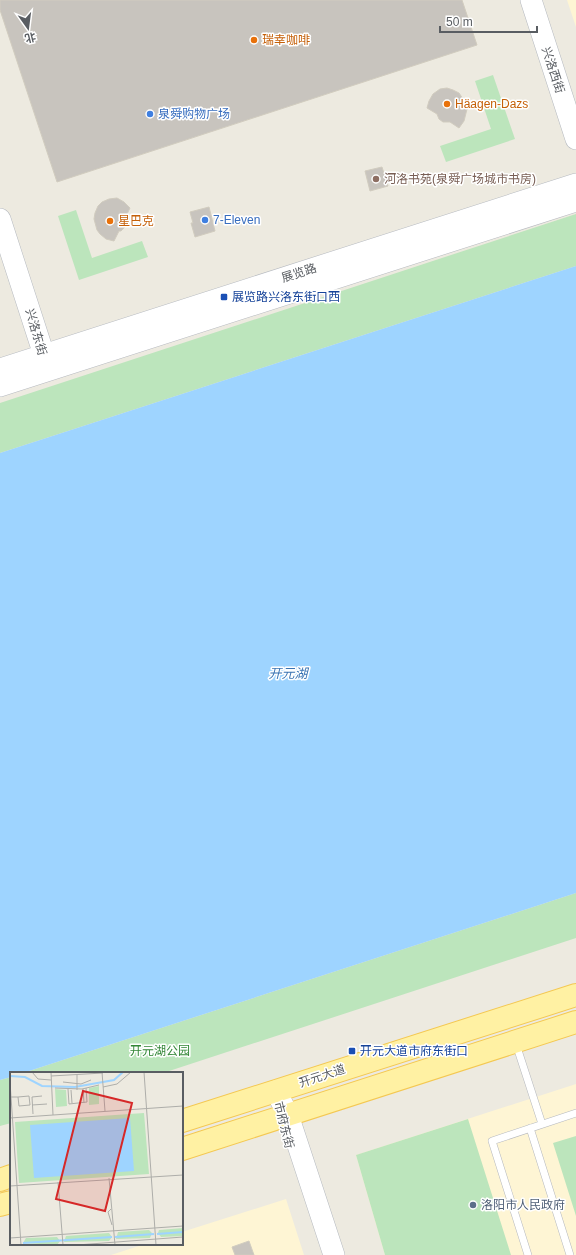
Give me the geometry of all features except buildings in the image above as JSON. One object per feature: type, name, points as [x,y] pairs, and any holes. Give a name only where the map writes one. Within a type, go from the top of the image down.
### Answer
[{"type":"main road","name":"开元大道","points":[[183,1122],[576,995]]},
{"type":"main road","points":[[183,1149],[576,1022]]},
{"type":"main road","points":[[0,1180],[10,1176]]},
{"type":"main road","points":[[0,1205],[10,1202]]},
{"type":"street","name":"兴洛西街","points":[[531,0],[576,139]]},
{"type":"street","name":"兴洛西街","points":[[542,0],[576,104]]},
{"type":"street","name":"展览路","points":[[0,386],[41,361],[576,184]]},
{"type":"street","name":"展览路","points":[[0,369],[41,361],[576,201]]},
{"type":"street","name":"兴洛东街","points":[[0,219],[41,361]]},
{"type":"street","name":"兴洛东街","points":[[0,254],[41,361]]},
{"type":"street","name":"市府东街","points":[[276,1091],[325,1255]]},
{"type":"street","name":"市府东街","points":[[284,1117],[334,1255]]},
{"type":"lane","points":[[516,1042],[542,1124]]},
{"type":"lane","points":[[528,1255],[492,1141],[576,1113]]},
{"type":"lane","points":[[530,1128],[570,1255]]},
{"type":"shaded area","points":[[567,0],[576,0],[576,27]]},
{"type":"shaded area","name":"洛阳市人民政府","points":[[576,1084],[576,1255],[385,1255],[356,1155]]},
{"type":"shaded area","points":[[286,1199],[304,1255],[111,1255],[142,1245],[183,1245],[183,1232]]},
{"type":"green space","points":[[493,75],[515,139],[446,162],[440,146],[491,129],[475,81]]},
{"type":"green space","points":[[76,210],[92,258],[142,241],[148,257],[79,280],[58,216]]},
{"type":"green space","points":[[576,214],[576,266],[0,453],[0,403]]},
{"type":"green space","name":"开元湖公园","points":[[576,893],[576,938],[166,1072],[26,1072]]},
{"type":"green space","points":[[10,1077],[10,1123],[0,1126],[0,1080]]},
{"type":"green space","points":[[468,1119],[511,1255],[385,1255],[356,1155]]},
{"type":"green space","points":[[576,1136],[576,1216],[553,1143]]},
{"type":"water","name":"开元湖","points":[[576,266],[576,893],[26,1072],[10,1072],[10,1077],[0,1080],[0,453]]},
{"type":"place","name":"瑞幸咖啡","points":[[254,40]]},
{"type":"place","name":"Häagen-Dazs","points":[[447,104]]},
{"type":"place","name":"泉舜购物广场","points":[[150,114]]},
{"type":"place","name":"河洛书苑(泉舜广场城市书房)","points":[[376,179]]},
{"type":"place","name":"7-Eleven","points":[[205,220]]},
{"type":"place","name":"星巴克","points":[[110,221]]},
{"type":"place","name":"展览路兴洛东街口西","points":[[224,297]]},
{"type":"place","name":"开元大道市府东街口","points":[[352,1051]]},
{"type":"place","name":"洛阳市人民政府","points":[[473,1205]]}]
